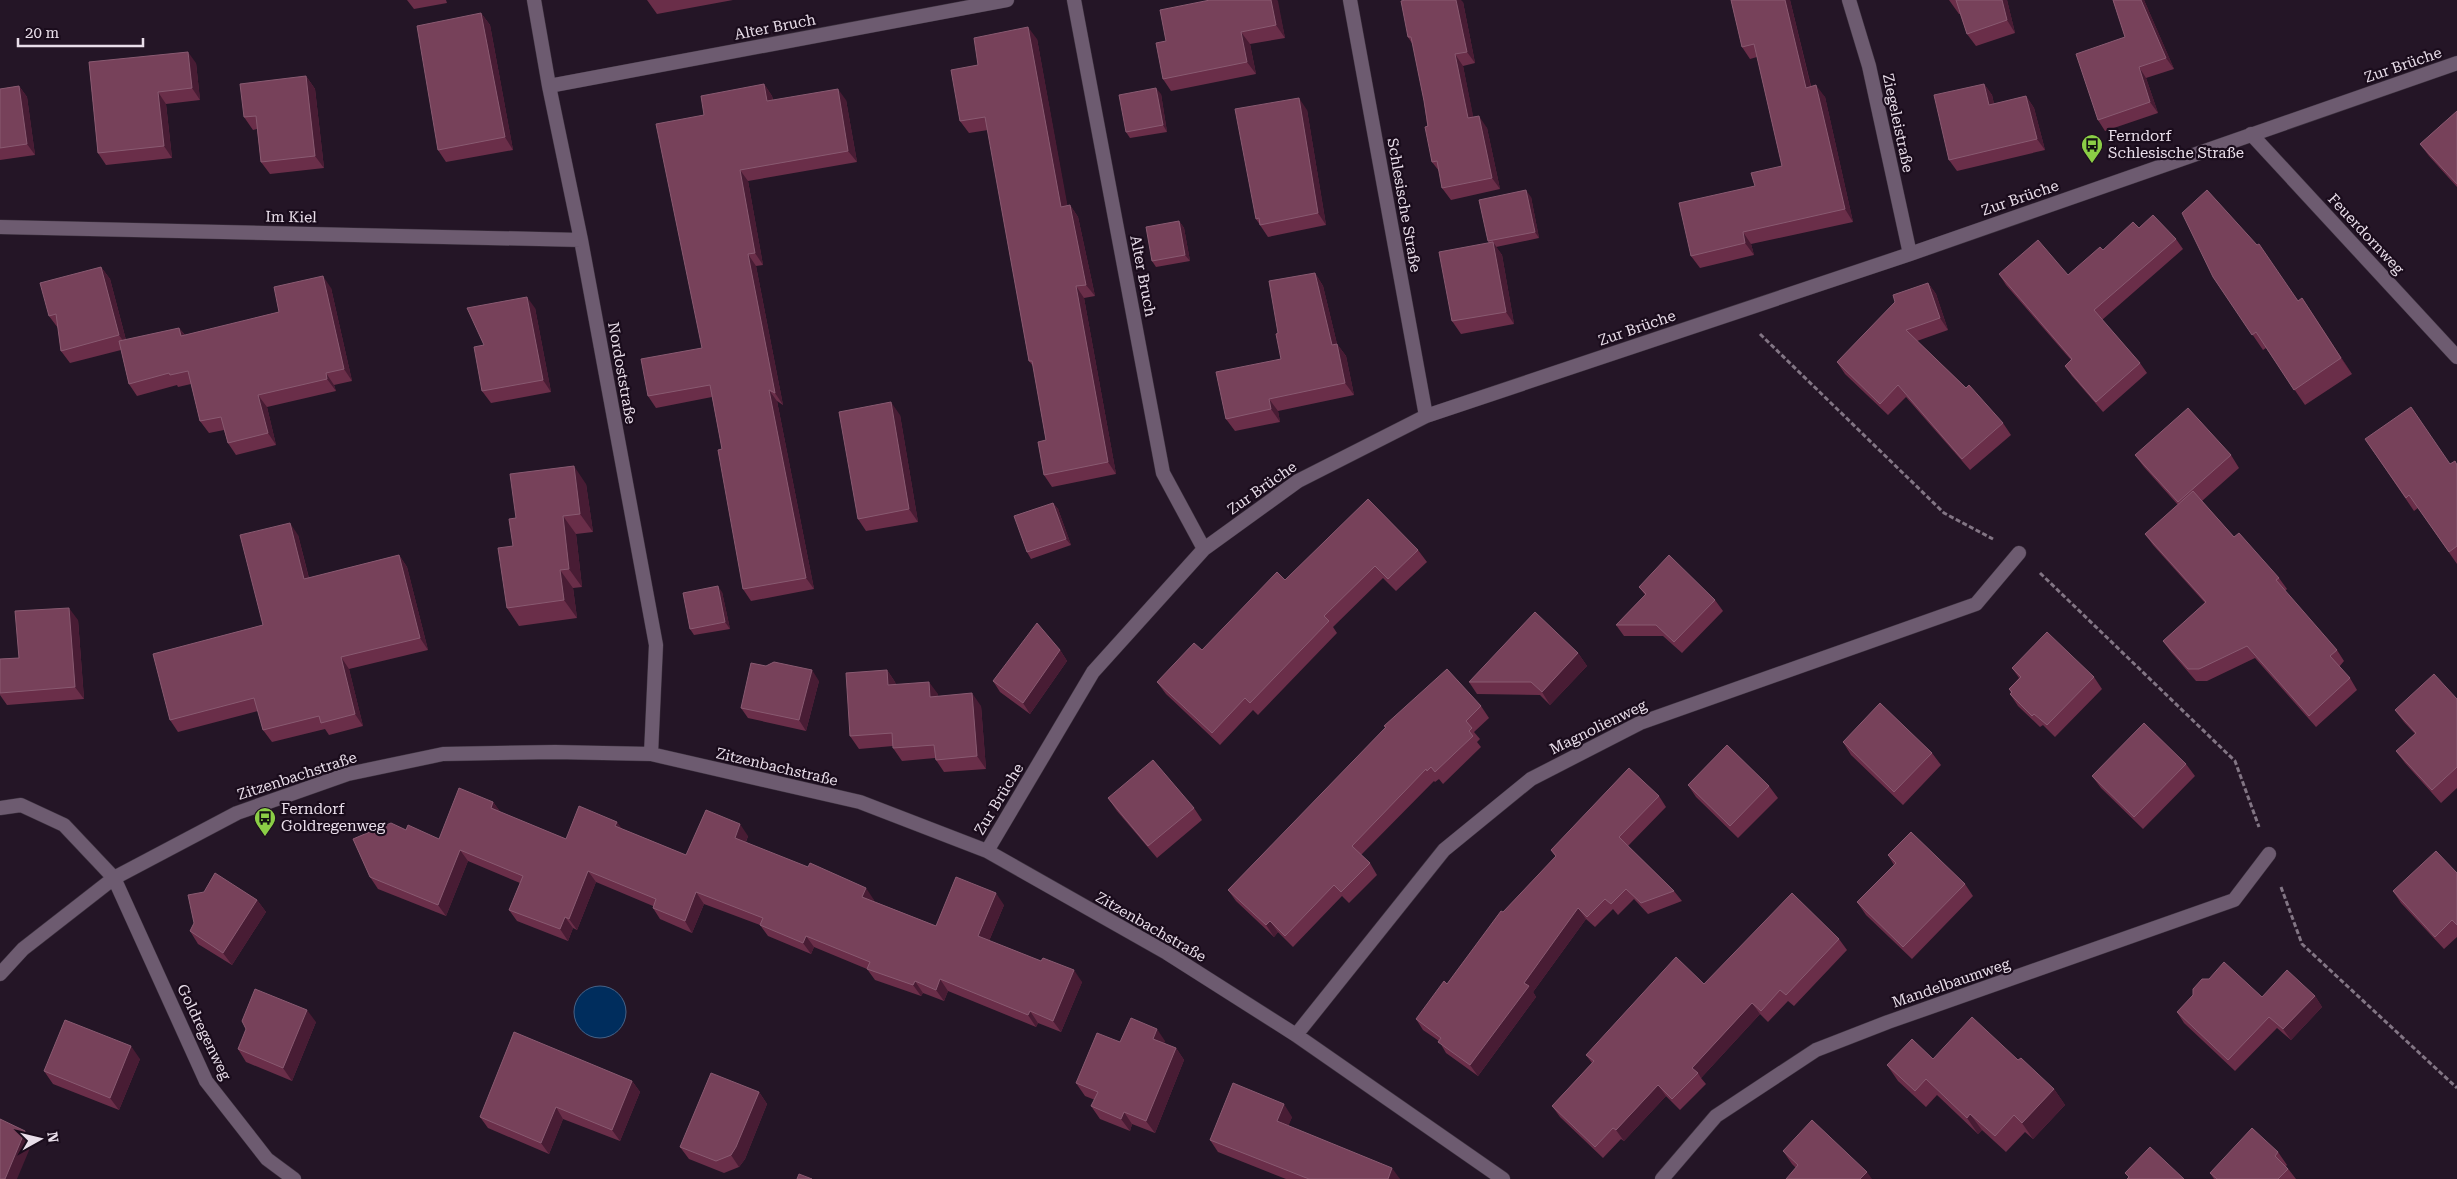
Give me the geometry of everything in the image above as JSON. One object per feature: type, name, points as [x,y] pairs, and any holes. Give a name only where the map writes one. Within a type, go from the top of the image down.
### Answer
[{"type":"street","name":"Nordoststraße","points":[[534,0],[549,86],[581,240],[656,645],[651,754]]},
{"type":"street","name":"Alter Bruch","points":[[549,86],[1007,0]]},
{"type":"street","name":"Alter Bruch","points":[[1074,0],[1163,473],[1204,549]]},
{"type":"street","name":"Schlesische Straße","points":[[1350,0],[1426,416]]},
{"type":"street","name":"Ziegeleistraße","points":[[1849,0],[1869,66],[1910,254]]},
{"type":"street","name":"Zur Brüche","points":[[987,851],[1094,672],[1204,549],[1298,480],[1426,416],[1910,254],[2457,64]]},
{"type":"street","name":"Feuerdornweg","points":[[2251,134],[2457,357]]},
{"type":"street","name":"Im Kiel","points":[[0,227],[581,240]]},
{"type":"street","name":"Magnolienweg","points":[[1296,1035],[1444,850],[1531,779],[1640,723],[1976,604],[2019,553]]},
{"type":"street","name":"Zitzenbachstraße","points":[[0,974],[23,949],[114,878],[237,812],[348,774],[443,754],[555,752],[651,754],[860,802],[987,851],[1166,953],[1296,1035],[1502,1179]]},
{"type":"street","points":[[0,808],[21,805],[64,825],[114,878]]},
{"type":"street","name":"Mandelbaumweg","points":[[1662,1179],[1716,1116],[1816,1050],[1888,1022],[2234,900],[2269,854]]},
{"type":"street","name":"Goldregenweg","points":[[114,878],[206,1081],[267,1159],[294,1179]]},
{"type":"path","points":[[1736,311],[1944,513],[2019,553],[2235,761],[2302,944],[2457,1088]]},
{"type":"water","points":[[600,986],[614,990],[622,998],[626,1012],[622,1026],[614,1034],[600,1038],[586,1034],[578,1026],[574,1012],[578,998],[586,990]]},
{"type":"building","points":[[1210,0],[1271,0],[1276,25],[1241,32],[1247,62],[1163,79],[1156,43],[1166,41],[1160,10]]},
{"type":"building","points":[[1456,0],[1467,52],[1455,54],[1468,118],[1479,116],[1492,178],[1442,188],[1437,161],[1432,162],[1425,127],[1428,126],[1424,101],[1411,37],[1408,37],[1401,1]]},
{"type":"building","points":[[1731,0],[1785,0],[1806,88],[1816,85],[1845,209],[1743,232],[1745,243],[1691,256],[1679,203],[1755,186],[1751,173],[1782,166],[1754,44],[1742,47]]},
{"type":"building","points":[[1956,0],[2002,0],[2007,20],[1967,34]]},
{"type":"building","points":[[2113,0],[2141,0],[2166,58],[2139,67],[2150,102],[2098,120],[2076,54],[2125,37]]},
{"type":"building","points":[[481,13],[505,137],[438,150],[417,26]]},
{"type":"building","points":[[1028,27],[1061,207],[1070,205],[1086,285],[1076,286],[1108,462],[1044,475],[1038,442],[1046,440],[1032,361],[1029,361],[985,117],[960,121],[951,70],[978,65],[974,38]]},
{"type":"building","points":[[188,52],[192,88],[158,92],[164,146],[98,153],[89,62]]},
{"type":"building","points":[[306,76],[315,156],[261,162],[256,116],[244,117],[240,84]]},
{"type":"building","points":[[764,84],[767,101],[838,89],[848,151],[740,170],[755,253],[748,254],[775,393],[769,390],[806,578],[743,589],[718,450],[722,449],[710,385],[648,396],[641,359],[702,348],[656,124],[704,115],[701,96]]},
{"type":"building","points":[[1984,84],[1989,105],[2026,96],[2037,139],[1949,160],[1934,95]]},
{"type":"building","points":[[19,86],[27,144],[0,148],[0,89]]},
{"type":"building","points":[[1156,88],[1163,125],[1126,132],[1119,95]]},
{"type":"building","points":[[1299,98],[1318,213],[1260,225],[1259,218],[1256,219],[1235,109]]},
{"type":"building","points":[[2457,111],[2457,184],[2420,144]]},
{"type":"building","points":[[1526,190],[1535,232],[1488,241],[1479,200]]},
{"type":"building","points":[[2207,190],[2257,245],[2259,244],[2298,301],[2302,298],[2341,358],[2294,390],[2256,332],[2252,335],[2213,277],[2182,213]]},
{"type":"building","points":[[2153,215],[2176,239],[2094,310],[2140,363],[2096,402],[2065,366],[2072,359],[1999,274],[2038,240],[2068,275],[2100,247],[2103,250],[2133,222],[2139,228]]},
{"type":"building","points":[[1179,221],[1185,255],[1152,261],[1146,227]]},
{"type":"building","points":[[1493,242],[1506,312],[1452,321],[1439,252]]},
{"type":"building","points":[[101,267],[119,335],[61,351],[56,314],[49,316],[40,283]]},
{"type":"building","points":[[1315,273],[1332,345],[1337,344],[1345,383],[1269,399],[1271,409],[1226,419],[1216,372],[1281,359],[1269,281]]},
{"type":"building","points":[[323,276],[344,369],[326,373],[327,379],[258,395],[268,433],[228,443],[221,417],[200,421],[188,371],[170,375],[169,373],[129,384],[119,341],[179,328],[181,336],[279,312],[274,287]]},
{"type":"building","points":[[1928,283],[1940,318],[1906,330],[1966,388],[1969,385],[2003,423],[1962,459],[1898,385],[1880,404],[1837,362],[1895,302],[1893,295]]},
{"type":"building","points":[[527,297],[543,380],[482,391],[474,347],[484,345],[467,308]]},
{"type":"building","points":[[891,402],[909,509],[858,519],[839,412]]},
{"type":"building","points":[[2411,407],[2450,464],[2455,461],[2457,465],[2457,546],[2449,552],[2409,495],[2406,498],[2365,439]]},
{"type":"building","points":[[2188,408],[2231,455],[2178,502],[2135,455]]},
{"type":"building","points":[[574,466],[580,514],[563,516],[569,569],[560,570],[564,600],[507,608],[498,548],[513,546],[509,519],[516,518],[510,474]]},
{"type":"building","points":[[2193,491],[2234,537],[2239,533],[2279,578],[2276,580],[2337,650],[2330,656],[2350,678],[2309,716],[2247,646],[2199,669],[2188,669],[2163,641],[2206,602],[2145,534]]},
{"type":"building","points":[[1368,499],[1418,550],[1388,579],[1375,566],[1324,616],[1329,621],[1250,703],[1245,698],[1212,733],[1157,682],[1194,643],[1202,650],[1277,572],[1285,580]]},
{"type":"building","points":[[1053,503],[1066,539],[1027,552],[1014,516]]},
{"type":"building","points":[[290,523],[304,579],[399,555],[420,638],[341,657],[355,714],[321,723],[319,716],[263,730],[254,698],[170,720],[153,654],[263,625],[240,535]]},
{"type":"building","points":[[1669,555],[1715,600],[1674,642],[1656,625],[1616,625],[1646,594],[1639,587]]},
{"type":"building","points":[[718,586],[725,622],[690,629],[683,593]]},
{"type":"building","points":[[69,608],[75,687],[0,693],[0,659],[19,658],[15,611]]},
{"type":"building","points":[[1535,612],[1578,653],[1542,692],[1531,682],[1469,682]]},
{"type":"building","points":[[1037,623],[1060,650],[1023,703],[993,681]]},
{"type":"building","points":[[2047,632],[2094,677],[2047,725],[2034,714],[2032,716],[2010,694],[2012,692],[2009,689],[2021,677],[2012,668]]},
{"type":"building","points":[[774,662],[812,670],[799,720],[741,708],[751,663],[766,666]]},
{"type":"building","points":[[1447,669],[1481,706],[1466,721],[1472,728],[1469,731],[1473,736],[1435,772],[1431,767],[1427,771],[1426,769],[1352,846],[1370,863],[1341,892],[1334,885],[1285,936],[1270,921],[1266,925],[1228,890],[1386,727],[1384,726]]},
{"type":"building","points":[[887,670],[888,685],[929,682],[930,697],[972,693],[977,756],[936,760],[934,745],[893,748],[892,733],[850,736],[846,673]]},
{"type":"building","points":[[2434,674],[2457,699],[2457,767],[2432,790],[2396,751],[2416,733],[2395,710]]},
{"type":"building","points":[[1880,703],[1932,753],[1894,792],[1843,742]]},
{"type":"building","points":[[2144,723],[2186,764],[2134,817],[2092,776]]},
{"type":"building","points":[[1727,745],[1769,786],[1730,826],[1688,785]]},
{"type":"building","points":[[1153,760],[1194,808],[1148,846],[1108,798]]},
{"type":"building","points":[[1629,768],[1659,796],[1619,837],[1674,891],[1641,903],[1626,889],[1611,904],[1605,899],[1587,917],[1578,908],[1524,983],[1529,986],[1470,1065],[1438,1042],[1441,1038],[1416,1019],[1444,981],[1447,984],[1501,911],[1503,912],[1556,856],[1551,850]]},
{"type":"building","points":[[459,788],[493,802],[491,808],[566,839],[579,806],[617,822],[615,826],[686,855],[706,810],[740,824],[735,838],[808,867],[810,863],[866,888],[862,897],[936,926],[956,877],[996,893],[978,936],[1041,961],[1043,958],[1074,970],[1053,1021],[1030,1011],[1028,1015],[940,979],[936,990],[915,981],[913,985],[867,969],[870,962],[806,936],[803,943],[760,925],[763,918],[696,892],[685,921],[653,908],[656,899],[588,871],[569,919],[565,917],[560,929],[509,910],[523,876],[460,850],[438,905],[370,877],[353,839],[391,823],[406,830],[408,825],[439,839]]},
{"type":"building","points":[[1911,832],[1965,884],[1903,947],[1857,902],[1896,863],[1888,855]]},
{"type":"building","points":[[2436,851],[2457,873],[2457,925],[2452,920],[2435,937],[2393,891]]},
{"type":"building","points":[[215,873],[257,900],[223,953],[190,931],[194,923],[188,895],[204,892]]},
{"type":"building","points":[[1792,893],[1839,939],[1786,995],[1780,990],[1761,1011],[1752,1003],[1692,1068],[1698,1073],[1672,1099],[1658,1085],[1616,1130],[1613,1128],[1595,1147],[1552,1106],[1594,1061],[1586,1055],[1676,957],[1704,984]]},
{"type":"building","points":[[2224,962],[2262,997],[2287,970],[2315,996],[2283,1029],[2269,1017],[2228,1060],[2177,1012],[2193,995],[2193,989],[2202,979],[2209,979]]},
{"type":"building","points":[[255,989],[307,1010],[283,1068],[238,1049],[246,1029],[242,1021]]},
{"type":"building","points":[[1972,1017],[2018,1060],[2021,1058],[2054,1089],[2022,1123],[2014,1115],[1995,1136],[1970,1114],[1967,1118],[1926,1079],[1915,1091],[1887,1065],[1912,1039],[1933,1059]]},
{"type":"building","points":[[1131,1018],[1157,1029],[1153,1039],[1176,1048],[1146,1121],[1124,1112],[1121,1119],[1091,1106],[1098,1092],[1076,1083],[1097,1033],[1120,1042]]},
{"type":"building","points":[[65,1020],[131,1046],[110,1098],[44,1071]]},
{"type":"building","points":[[514,1032],[632,1081],[612,1130],[556,1107],[541,1143],[480,1117]]},
{"type":"building","points":[[711,1073],[759,1092],[736,1147],[731,1155],[716,1161],[680,1147]]},
{"type":"building","points":[[1233,1083],[1284,1104],[1277,1121],[1392,1168],[1388,1179],[1309,1179],[1210,1140]]},
{"type":"building","points":[[0,1119],[25,1131],[5,1179],[0,1179]]},
{"type":"building","points":[[1812,1120],[1867,1172],[1860,1179],[1786,1179],[1798,1165],[1783,1151]]},
{"type":"building","points":[[2252,1128],[2278,1152],[2275,1156],[2288,1169],[2278,1179],[2217,1179],[2210,1173]]},
{"type":"building","points":[[2150,1147],[2184,1179],[2127,1179],[2129,1177],[2125,1173]]},
{"type":"building","points":[[799,1174],[812,1179],[797,1179]]},
{"type":"place","name":"Ferndorf Schlesische Straße","points":[[2092,164]]},
{"type":"place","name":"Ferndorf Goldregenweg","points":[[265,837]]}]
